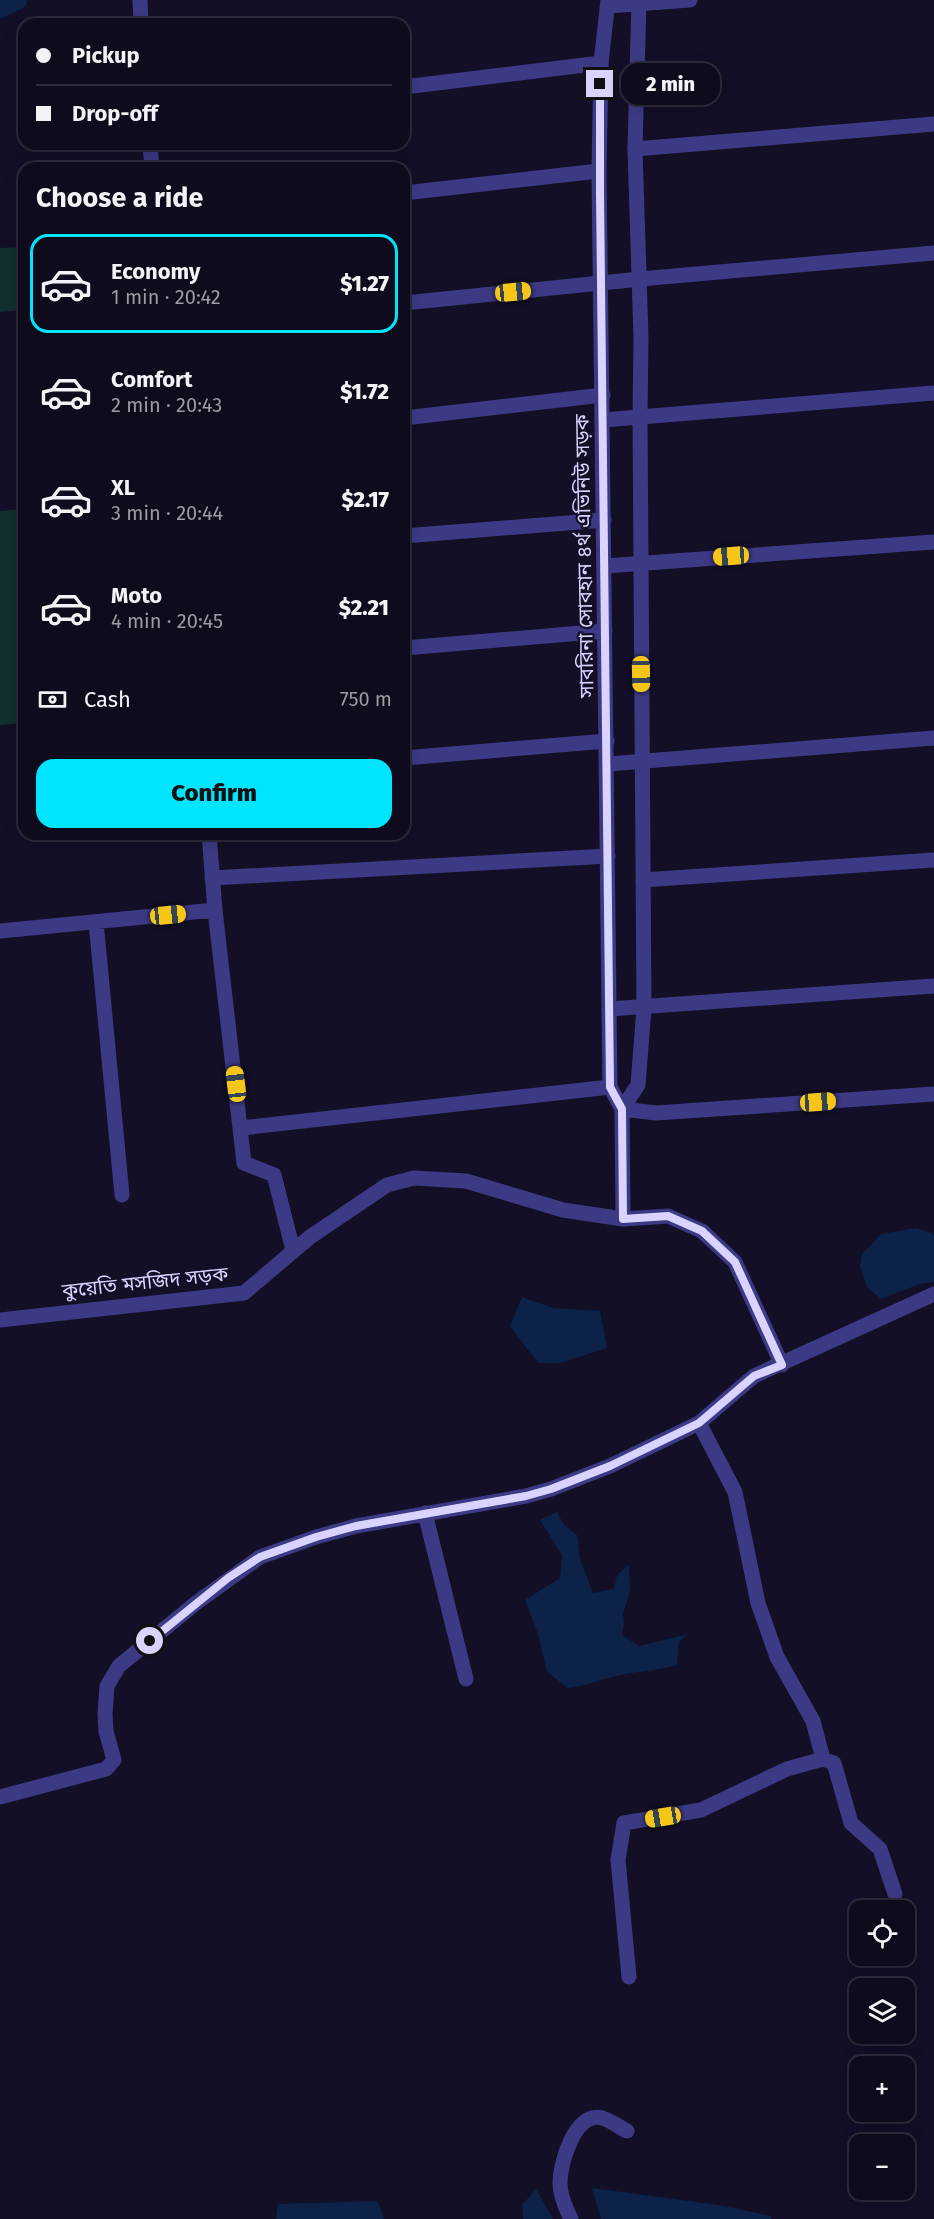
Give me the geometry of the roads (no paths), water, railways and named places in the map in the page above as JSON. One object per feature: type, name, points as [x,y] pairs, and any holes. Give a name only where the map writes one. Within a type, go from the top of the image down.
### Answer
[{"type":"street","points":[[140,0],[141,18]]},
{"type":"street","points":[[608,3],[690,0]]},
{"type":"street","points":[[639,2],[635,149],[642,338],[639,417],[644,1008],[638,1085],[622,1109],[656,1113],[934,1094]]},
{"type":"street","name":"সাবরিনা সোবহান ৪র্থ এভিনিউ সড়ক","points":[[608,3],[601,63],[600,283],[608,764],[610,1087],[622,1109],[623,1219]]},
{"type":"street","points":[[410,86],[601,63]]},
{"type":"street","points":[[635,149],[934,124]]},
{"type":"street","points":[[410,193],[599,171]]},
{"type":"street","points":[[410,302],[934,253]]},
{"type":"street","points":[[603,420],[934,393]]},
{"type":"street","points":[[410,417],[603,394]]},
{"type":"street","points":[[410,536],[604,520]]},
{"type":"street","points":[[605,566],[934,542]]},
{"type":"street","points":[[410,647],[605,631]]},
{"type":"street","points":[[608,764],[934,738]]},
{"type":"street","points":[[410,757],[607,741]]},
{"type":"street","points":[[209,840],[215,910],[244,1163],[274,1175],[293,1250]]},
{"type":"street","points":[[212,878],[608,856]]},
{"type":"street","points":[[643,880],[934,860]]},
{"type":"street","points":[[0,931],[215,910]]},
{"type":"street","points":[[96,922],[122,1195]]},
{"type":"street","points":[[609,1009],[934,986]]},
{"type":"street","points":[[241,1128],[610,1087]]},
{"type":"street","name":"কুয়েতি মসজিদ সড়ক","points":[[0,1320],[244,1293],[263,1279],[293,1250],[387,1185],[414,1178],[466,1181],[563,1210],[623,1219],[668,1216],[702,1231],[735,1262],[782,1365]]},
{"type":"street","points":[[0,1797],[106,1769],[114,1760],[106,1731],[107,1686],[119,1666],[228,1578],[260,1557],[316,1537],[356,1526],[526,1496],[551,1489],[610,1466],[699,1423],[754,1376],[782,1365],[903,1306],[934,1294]]},
{"type":"street","points":[[699,1423],[735,1492],[758,1603],[777,1657],[813,1721],[824,1759]]},
{"type":"street","points":[[425,1514],[466,1679]]},
{"type":"street","points":[[629,1977],[618,1860],[624,1823],[701,1810],[787,1769],[824,1759],[834,1763],[850,1823],[880,1849],[895,1894]]},
{"type":"street","points":[[571,2219],[560,2184],[563,2161],[577,2127],[590,2118],[601,2118],[627,2131]]},
{"type":"water","points":[[916,1228],[932,1233],[934,1236],[934,1282],[920,1284],[881,1299],[867,1287],[860,1266],[862,1254],[881,1234]]},
{"type":"water","points":[[522,1297],[553,1308],[600,1311],[607,1348],[560,1363],[538,1363],[510,1326]]},
{"type":"water","points":[[557,1512],[564,1525],[577,1535],[580,1559],[593,1593],[614,1589],[617,1575],[629,1564],[630,1591],[623,1614],[622,1635],[639,1646],[688,1634],[679,1642],[677,1665],[620,1675],[568,1688],[547,1672],[538,1634],[525,1600],[560,1578],[562,1555],[540,1520]]},
{"type":"water","points":[[592,2188],[719,2205],[771,2216],[771,2219],[601,2219]]},
{"type":"water","points":[[536,2189],[553,2219],[523,2219],[522,2205]]},
{"type":"water","points":[[378,2201],[384,2219],[276,2219],[278,2204]]},
{"type":"waterway","points":[[0,8],[17,0]]}]
